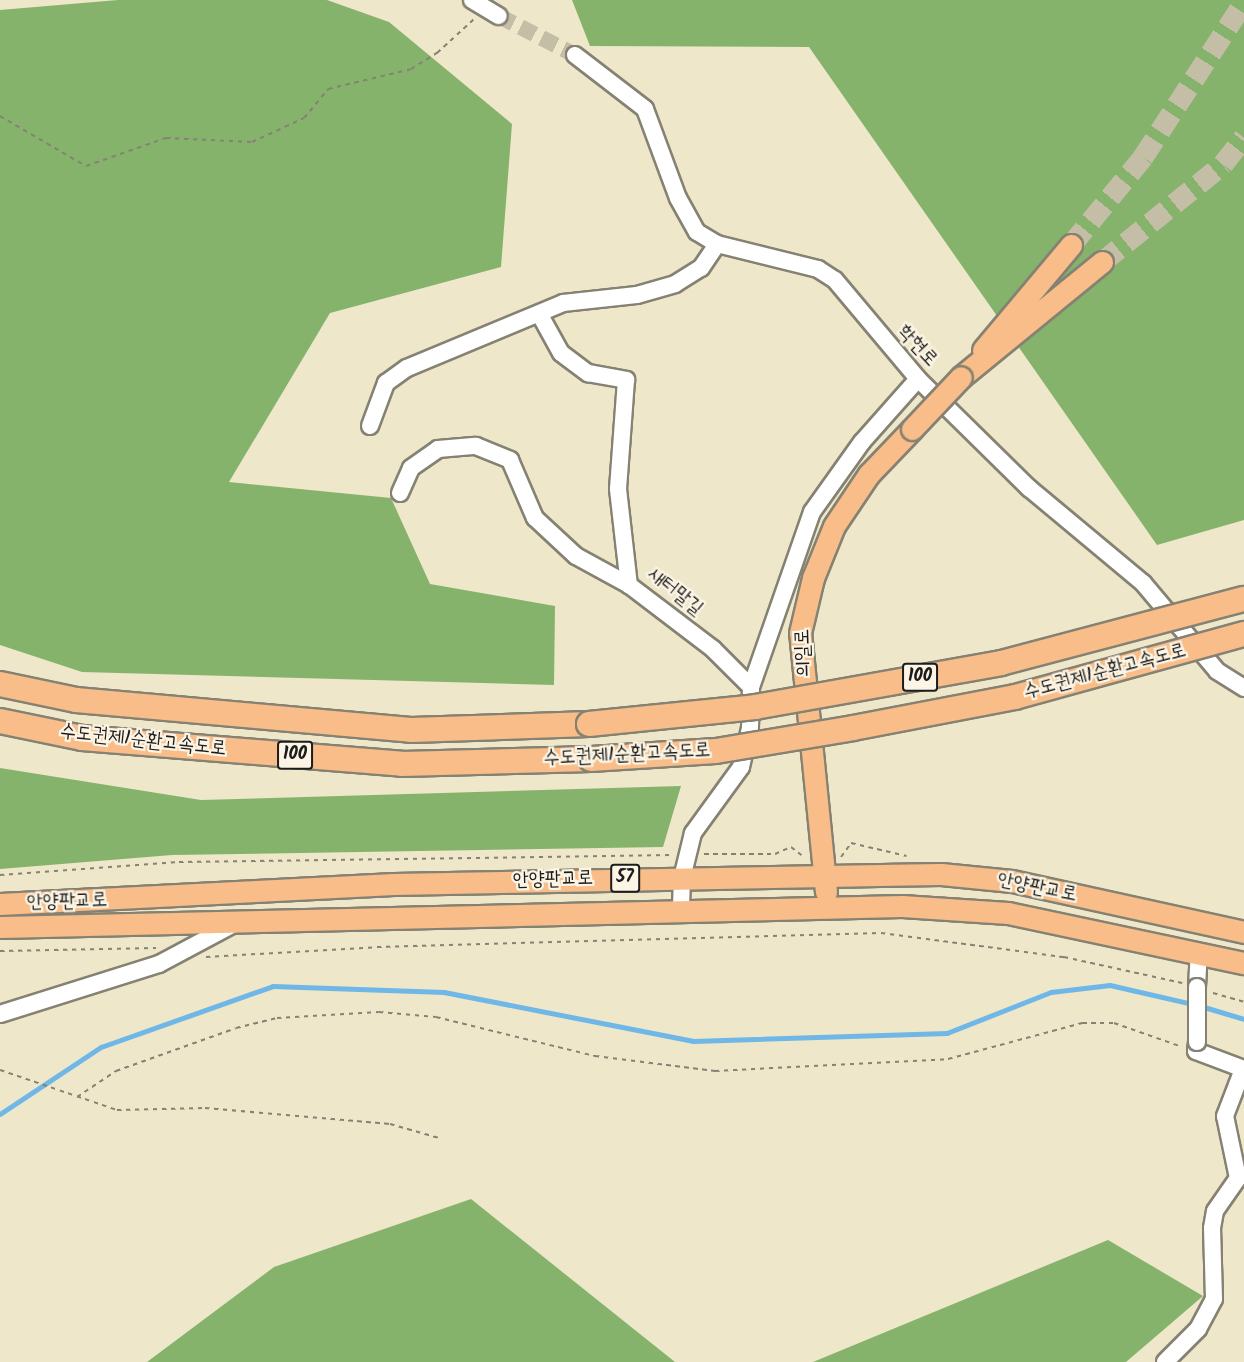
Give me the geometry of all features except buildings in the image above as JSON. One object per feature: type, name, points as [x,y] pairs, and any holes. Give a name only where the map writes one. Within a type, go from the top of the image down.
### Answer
[{"type":"highway","name":"수도권제1순환고속도로","points":[[0,684],[76,700],[411,730],[589,724],[755,706],[1001,663],[1244,599]]},
{"type":"highway","name":"수도권제1순환고속도로","points":[[0,721],[82,738],[402,764],[591,759],[716,751],[1015,697],[1244,634]]},
{"type":"main road","points":[[961,377],[1071,244]]},
{"type":"main road","points":[[961,377],[1102,262]]},
{"type":"main road","name":"의일로","points":[[827,909],[800,633],[834,525],[869,474],[961,377]]},
{"type":"main road","name":"안양판교로","points":[[0,904],[405,884],[682,878],[825,878],[941,874],[1012,881],[1244,932]]},
{"type":"main road","name":"안양판교로","points":[[0,927],[234,924],[902,906],[1008,913],[1244,963]]},
{"type":"street","name":"학현로","points":[[575,55],[645,109],[688,221],[717,244],[818,269],[835,280],[918,379],[1029,488],[1143,583],[1217,671],[1244,688]]},
{"type":"street","points":[[370,426],[386,383],[407,368],[540,315],[563,303],[637,295],[675,284],[701,268],[717,244]]},
{"type":"street","name":"새터말길","points":[[540,315],[561,353],[588,373],[626,380],[618,489],[629,585],[713,649],[751,687]]},
{"type":"street","points":[[681,912],[682,878],[693,833],[741,767],[750,728],[751,687],[812,512],[862,442],[918,379]]},
{"type":"street","points":[[399,493],[411,468],[438,449],[476,446],[510,460],[535,518],[576,556],[629,585]]},
{"type":"street","points":[[0,1014],[159,964],[234,924]]},
{"type":"street","points":[[1165,1362],[1198,1329],[1215,1299],[1212,1228],[1215,1211],[1238,1178],[1226,1116],[1244,1069],[1196,1047],[1200,952]]},
{"type":"path","points":[[0,116],[86,166],[166,138],[252,142],[304,118],[328,89],[411,69],[437,53],[485,8]]},
{"type":"path","points":[[0,951],[179,952],[206,957],[377,947],[881,933],[1064,957],[1198,988],[1244,1002]]},
{"type":"path","points":[[77,1097],[116,1071],[236,1028],[277,1018],[379,1012],[436,1017],[595,1056],[715,1071],[948,1059],[1082,1023],[1114,1023],[1196,1047]]},
{"type":"path","points":[[0,1070],[117,1110],[205,1108],[390,1124],[439,1138]]},
{"type":"green space","points":[[118,0],[327,0],[389,22],[512,124],[501,267],[330,313],[229,482],[391,498],[430,584],[555,606],[554,685],[82,672],[0,645],[0,10]]},
{"type":"green space","points":[[572,0],[1244,0],[1244,520],[1157,545],[809,47],[590,46]]},
{"type":"green space","points":[[0,768],[201,800],[681,786],[663,847],[172,855],[0,869]]},
{"type":"green space","points":[[471,1199],[675,1362],[147,1362],[274,1267]]},
{"type":"green space","points":[[1108,1240],[1203,1296],[1126,1362],[813,1362]]},
{"type":"waterway","points":[[0,1114],[101,1047],[273,986],[444,992],[693,1041],[947,1033],[1051,992],[1110,985],[1193,1004]]},
{"type":"waterway","points":[[1201,1006],[1244,1019]]},
{"type":"tunnel","points":[[1071,245],[1143,157],[1244,2]]},
{"type":"tunnel","points":[[499,16],[575,55]]},
{"type":"tunnel","points":[[1102,262],[1223,164],[1244,137]]}]
